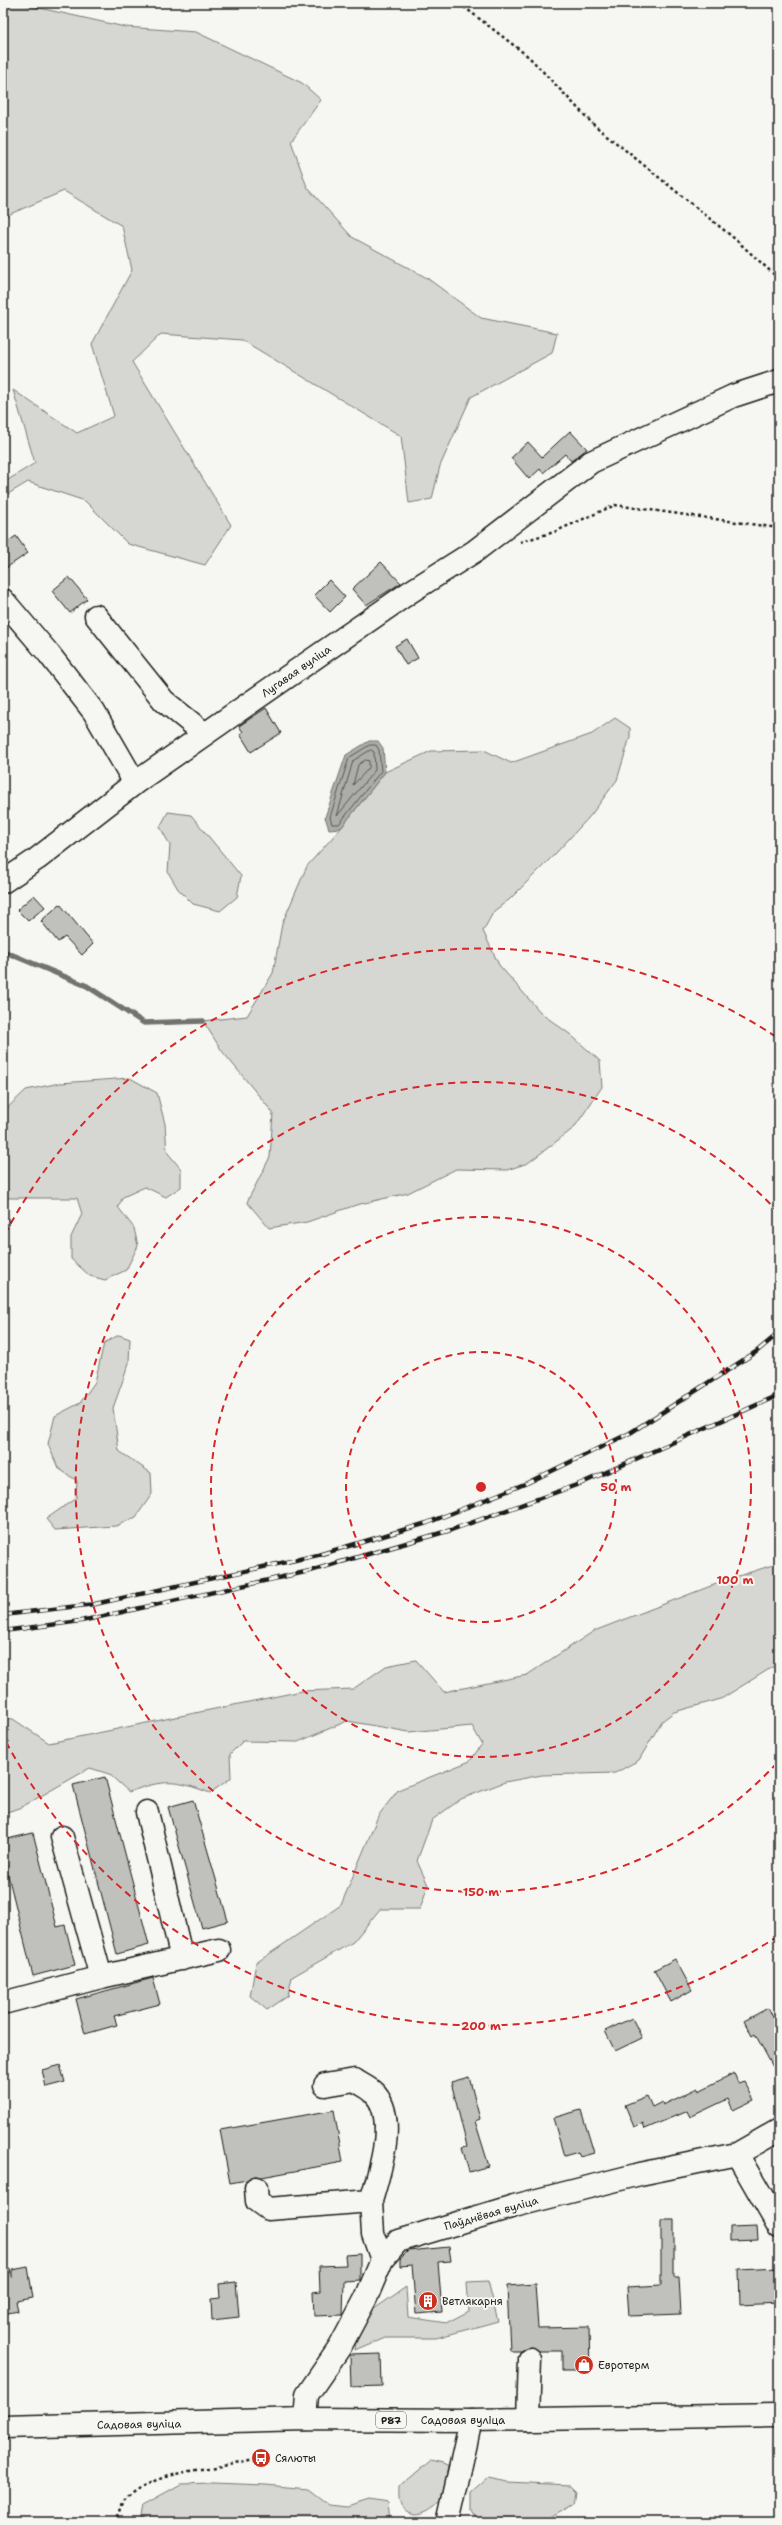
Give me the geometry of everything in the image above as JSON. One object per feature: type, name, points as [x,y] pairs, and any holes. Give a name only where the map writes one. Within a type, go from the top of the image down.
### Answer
[{"type":"street","name":"Лугавая вуліца","points":[[3,882],[37,859],[135,783],[410,592],[475,551],[590,462],[733,396],[779,381]]},
{"type":"street","points":[[3,600],[49,654],[94,712],[135,783]]},
{"type":"street","points":[[96,616],[164,701],[205,734]]},
{"type":"street","points":[[148,1812],[182,1959]]},
{"type":"street","points":[[62,1837],[101,1977]]},
{"type":"street","points":[[3,2003],[101,1977],[219,1950]]},
{"type":"street","points":[[325,2085],[355,2080],[373,2092],[383,2107],[386,2151],[371,2202],[373,2234],[382,2260]]},
{"type":"street","name":"Паўднёвая вуліца","points":[[305,2419],[307,2395],[340,2347],[366,2298],[382,2260],[398,2241],[514,2206],[610,2182],[736,2154],[779,2130]]},
{"type":"street","points":[[736,2154],[779,2227]]},
{"type":"street","points":[[256,2188],[257,2201],[268,2209],[371,2202]]},
{"type":"street","points":[[528,2419],[530,2359]]},
{"type":"street","name":"Садовая вуліца","points":[[3,2427],[305,2419],[471,2420],[779,2415]]},
{"type":"street","points":[[448,2522],[471,2420]]},
{"type":"path","points":[[459,3],[529,57],[593,124],[735,238],[779,279]]},
{"type":"path","points":[[515,544],[554,532],[615,505],[779,528]]},
{"type":"path","points":[[113,2522],[120,2517],[125,2500],[146,2485],[180,2474],[238,2465],[262,2458]]},
{"type":"shaded area","points":[[3,3],[17,3],[125,27],[196,32],[302,83],[321,100],[291,141],[307,187],[352,237],[427,278],[481,318],[557,333],[552,353],[471,397],[440,466],[432,499],[409,503],[401,436],[242,340],[161,334],[132,362],[231,525],[205,565],[128,544],[85,501],[28,482],[3,497],[3,483],[35,463],[13,390],[77,433],[114,416],[92,344],[132,270],[122,226],[64,191],[3,217]]},
{"type":"shaded area","points":[[615,718],[630,728],[630,737],[617,780],[591,815],[557,852],[510,899],[494,911],[483,931],[499,965],[542,1014],[571,1035],[600,1061],[602,1087],[574,1128],[528,1163],[507,1170],[456,1169],[408,1193],[356,1205],[307,1222],[269,1228],[247,1202],[270,1157],[273,1113],[222,1051],[203,1021],[247,1016],[273,973],[282,924],[307,866],[341,828],[385,772],[431,751],[484,750],[511,763],[592,734]]},
{"type":"shaded area","points":[[168,812],[191,815],[241,876],[237,897],[220,911],[193,904],[178,889],[168,872],[170,845],[160,827]]},
{"type":"shaded area","points":[[130,1078],[157,1093],[165,1124],[167,1152],[181,1169],[181,1187],[166,1197],[145,1187],[123,1197],[118,1207],[134,1228],[138,1246],[126,1270],[105,1280],[90,1276],[71,1259],[71,1237],[82,1214],[77,1198],[9,1198],[3,1195],[3,1112],[26,1090],[60,1083]]},
{"type":"shaded area","points":[[119,1335],[130,1339],[129,1363],[113,1408],[119,1451],[151,1473],[152,1494],[136,1517],[116,1526],[55,1530],[46,1519],[76,1498],[77,1481],[58,1468],[48,1444],[55,1416],[80,1403],[95,1382],[104,1343]]},
{"type":"shaded area","points":[[779,1563],[779,1663],[721,1699],[674,1712],[662,1721],[639,1760],[615,1773],[542,1775],[505,1782],[461,1799],[432,1820],[417,1861],[428,1885],[420,1909],[380,1909],[353,1942],[292,1977],[288,1996],[267,2010],[250,1996],[256,1963],[341,1905],[378,1816],[398,1790],[470,1761],[482,1744],[472,1726],[409,1732],[347,1721],[298,1742],[243,1741],[230,1754],[231,1778],[210,1793],[188,1786],[170,1783],[161,1783],[129,1792],[109,1774],[90,1768],[20,1808],[3,1813],[3,1718],[13,1719],[49,1743],[302,1691],[353,1689],[386,1666],[416,1660],[444,1692],[527,1675],[594,1631],[729,1579]]},
{"type":"shaded area","points":[[488,2281],[498,2321],[436,2338],[385,2338],[355,2351],[358,2320],[406,2287],[408,2317],[446,2323],[469,2311],[467,2282]]},
{"type":"shaded area","points":[[430,2461],[443,2464],[451,2468],[448,2488],[437,2504],[425,2512],[412,2514],[406,2511],[400,2503],[399,2487]]},
{"type":"shaded area","points":[[488,2478],[508,2482],[571,2485],[577,2491],[575,2503],[543,2522],[478,2522],[472,2511],[472,2492]]},
{"type":"shaded area","points":[[212,2483],[266,2485],[308,2489],[329,2505],[347,2507],[369,2500],[387,2503],[389,2522],[140,2522],[143,2505],[181,2484]]},
{"type":"water","points":[[369,741],[378,741],[383,748],[385,772],[341,828],[329,829],[325,817],[346,755]]},
{"type":"building","points":[[570,431],[587,449],[571,461],[565,454],[543,473],[540,469],[529,479],[511,458],[528,442],[542,457]]},
{"type":"building","points":[[16,536],[28,553],[3,570],[3,545]]},
{"type":"building","points":[[381,562],[401,583],[366,605],[352,589]]},
{"type":"building","points":[[69,577],[87,599],[70,613],[52,591]]},
{"type":"building","points":[[329,580],[345,597],[330,612],[314,595]]},
{"type":"building","points":[[407,639],[418,658],[406,665],[395,646]]},
{"type":"building","points":[[266,708],[281,733],[251,752],[240,734],[243,732],[239,726]]},
{"type":"building","points":[[34,895],[45,907],[28,921],[17,910]]},
{"type":"building","points":[[60,904],[93,944],[82,955],[65,937],[58,942],[41,921]]},
{"type":"building","points":[[105,1777],[149,1945],[117,1954],[73,1785]]},
{"type":"building","points":[[193,1800],[228,1921],[202,1928],[168,1807]]},
{"type":"building","points":[[33,1833],[57,1927],[65,1925],[75,1965],[33,1976],[3,1855],[3,1840]]},
{"type":"building","points":[[675,1959],[692,1990],[671,2002],[654,1970]]},
{"type":"building","points":[[153,1978],[160,2004],[114,2016],[117,2025],[85,2034],[76,1999]]},
{"type":"building","points":[[768,2008],[779,2028],[779,2078],[755,2034],[752,2036],[744,2021]]},
{"type":"building","points":[[632,2018],[642,2038],[615,2051],[605,2031]]},
{"type":"building","points":[[60,2065],[65,2082],[46,2087],[42,2070]]},
{"type":"building","points":[[734,2073],[738,2083],[744,2081],[754,2100],[733,2110],[728,2099],[690,2117],[687,2111],[645,2129],[643,2123],[634,2127],[625,2105],[647,2096],[652,2107],[662,2102],[663,2105],[698,2088],[699,2091]]},
{"type":"building","points":[[469,2077],[480,2119],[475,2121],[489,2166],[469,2172],[462,2147],[467,2146],[451,2082]]},
{"type":"building","points":[[334,2110],[343,2162],[262,2177],[255,2176],[247,2180],[230,2183],[220,2130]]},
{"type":"building","points":[[581,2110],[594,2153],[580,2157],[578,2152],[564,2156],[553,2118]]},
{"type":"building","points":[[661,2220],[674,2220],[674,2277],[679,2277],[681,2314],[629,2316],[627,2287],[661,2285]]},
{"type":"building","points":[[757,2226],[758,2240],[730,2241],[730,2227]]},
{"type":"building","points":[[449,2247],[451,2261],[438,2262],[442,2312],[416,2314],[412,2265],[400,2266],[400,2259],[408,2251]]},
{"type":"building","points":[[360,2254],[360,2280],[344,2281],[343,2315],[314,2316],[313,2292],[320,2291],[319,2266],[346,2265],[345,2255]]},
{"type":"building","points":[[28,2267],[33,2298],[16,2301],[18,2311],[3,2314],[3,2270],[10,2269],[12,2278],[12,2270]]},
{"type":"building","points":[[779,2268],[779,2303],[740,2305],[739,2270]]},
{"type":"building","points":[[236,2282],[239,2317],[212,2320],[211,2299],[220,2298],[219,2284]]},
{"type":"building","points":[[535,2284],[538,2328],[589,2327],[590,2371],[562,2371],[562,2351],[539,2351],[530,2347],[520,2351],[510,2351],[507,2286]]},
{"type":"building","points":[[381,2354],[382,2386],[351,2387],[350,2355]]},
{"type":"waterway","points":[[3,951],[87,986],[144,1023],[203,1021]]},
{"type":"railway","points":[[3,1615],[95,1604],[318,1555],[427,1523],[527,1483],[630,1433],[756,1352],[779,1333]]},
{"type":"railway","points":[[3,1631],[81,1621],[310,1571],[451,1530],[582,1483],[779,1395]]},
{"type":"place","name":"Ветлякарня","points":[[428,2301]]},
{"type":"place","name":"Евротерм","points":[[584,2365]]},
{"type":"place","name":"Сялюты","points":[[261,2458]]}]
